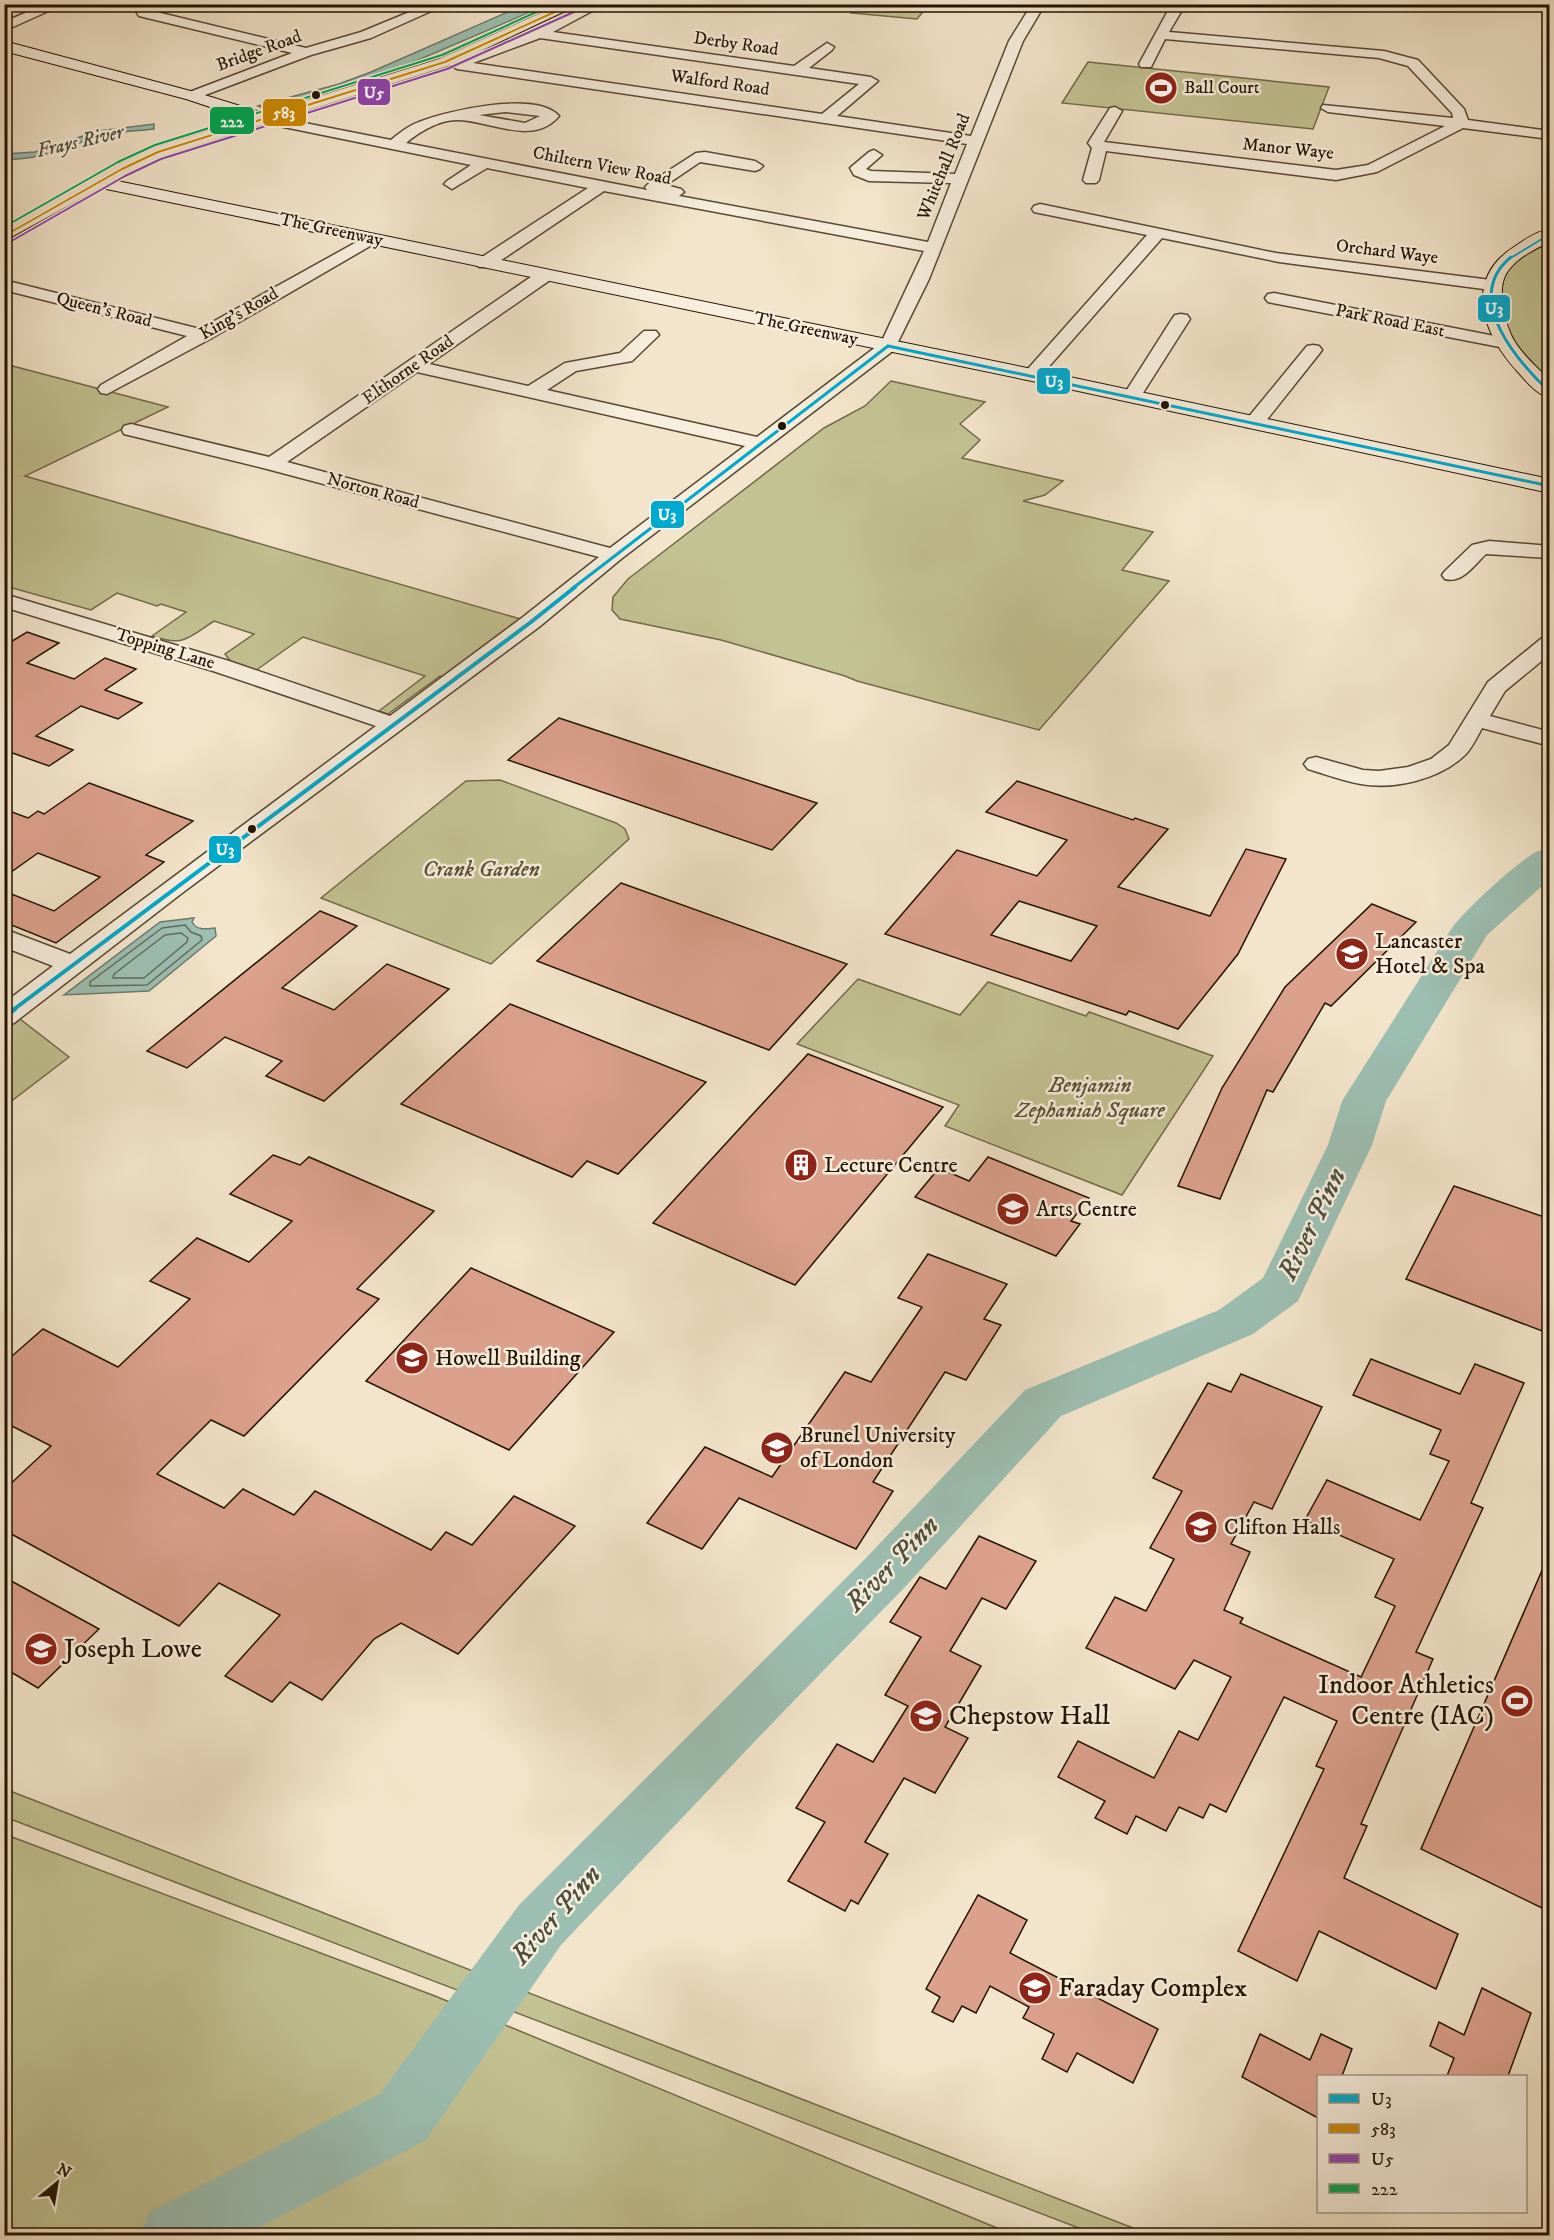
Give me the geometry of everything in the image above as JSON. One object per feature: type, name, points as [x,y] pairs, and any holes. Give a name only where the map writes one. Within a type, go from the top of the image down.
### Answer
[{"type":"main road","points":[[7,232],[158,152],[255,116],[451,63],[573,4]]},
{"type":"main road","points":[[1548,390],[1505,343],[1491,296],[1491,285],[1496,273],[1509,258],[1550,234]]},
{"type":"street","points":[[4,27],[58,4]]},
{"type":"street","name":"Bridge Road","points":[[192,96],[306,52],[366,35],[441,4]]},
{"type":"street","points":[[451,63],[539,34],[598,4]]},
{"type":"street","name":"Whitehall Road","points":[[888,346],[921,279],[1016,41],[1039,4]]},
{"type":"street","points":[[1146,64],[1160,34],[1175,10]]},
{"type":"street","points":[[144,13],[306,52]]},
{"type":"street","name":"Derby Road","points":[[539,34],[871,81],[826,118]]},
{"type":"street","points":[[1160,34],[1399,58],[1418,68],[1459,112],[1461,123]]},
{"type":"street","points":[[4,46],[192,96],[255,116]]},
{"type":"street","points":[[796,71],[827,47]]},
{"type":"street","name":"Walford Road","points":[[451,63],[977,141]]},
{"type":"street","points":[[393,146],[419,127],[458,116],[512,107],[552,116],[536,126],[525,128],[458,116]]},
{"type":"street","points":[[1328,108],[1550,135]]},
{"type":"street","points":[[1091,180],[1100,146],[1095,142],[1115,111]]},
{"type":"street","name":"Chiltern View Road","points":[[255,116],[335,135],[483,164],[933,248]]},
{"type":"street","name":"Manor Waye","points":[[1100,146],[1336,175],[1372,170],[1461,123]]},
{"type":"street","points":[[335,135],[356,125]]},
{"type":"street","points":[[874,155],[858,168],[859,172],[869,176],[959,179]]},
{"type":"street","points":[[726,209],[726,205],[714,199],[653,187],[700,157],[755,166]]},
{"type":"street","points":[[452,183],[483,164]]},
{"type":"street","name":"The Greenway","points":[[98,182],[544,276],[1032,375],[1550,486]]},
{"type":"street","points":[[485,263],[601,186]]},
{"type":"street","name":"Orchard Waye","points":[[1040,209],[1274,256],[1491,285]]},
{"type":"street","points":[[1032,375],[1158,232]]},
{"type":"street","name":"King's Road","points":[[107,389],[372,239]]},
{"type":"street","name":"Elthorne Road","points":[[272,464],[544,276]]},
{"type":"street","name":"Queen's Road","points":[[4,285],[204,335]]},
{"type":"street","name":"Park Road East","points":[[1275,298],[1505,343]]},
{"type":"street","points":[[1132,396],[1181,319]]},
{"type":"street","points":[[531,392],[571,367],[626,357],[650,335]]},
{"type":"street","points":[[4,1017],[173,888],[531,622],[614,555],[888,346]]},
{"type":"street","points":[[1254,423],[1313,350]]},
{"type":"street","points":[[415,366],[759,444]]},
{"type":"street","name":"Norton Road","points":[[131,430],[272,464],[614,555]]},
{"type":"street","points":[[1452,575],[1479,549],[1489,547],[1550,552]]},
{"type":"street","name":"Topping Lane","points":[[4,600],[393,724]]},
{"type":"street","points":[[1316,764],[1362,777],[1378,778],[1412,774],[1438,764],[1458,750],[1496,687],[1550,643]]},
{"type":"street","points":[[1476,719],[1550,739]]},
{"type":"street","points":[[4,937],[73,965]]},
{"type":"green space","points":[[859,5],[927,7],[917,19],[851,13]]},
{"type":"green space","points":[[1088,62],[1329,87],[1313,129],[1062,103]]},
{"type":"green space","points":[[1549,234],[1549,391],[1505,343],[1496,273]]},
{"type":"green space","points":[[5,364],[168,407],[25,476],[531,622],[454,680],[440,676],[388,714],[379,711],[425,676],[303,637],[255,671],[231,662],[225,654],[254,634],[214,621],[185,639],[172,641],[152,636],[186,612],[161,604],[157,606],[117,593],[91,610],[5,586]]},
{"type":"green space","points":[[891,381],[985,402],[960,424],[980,440],[962,458],[1063,481],[1045,495],[1023,501],[1153,532],[1122,570],[1169,581],[1039,730],[857,681],[721,640],[620,619],[612,610],[613,597],[628,579],[824,428],[865,406]]},
{"type":"green space","name":"Crank Garden","points":[[500,780],[616,823],[625,829],[629,839],[491,964],[321,898],[466,781]]},
{"type":"green space","name":"Benjamin Zephaniah Square","points":[[858,979],[960,1015],[988,982],[1086,1016],[1089,1012],[1213,1056],[1122,1195],[945,1126],[959,1105],[797,1044]]},
{"type":"green space","points":[[11,1012],[69,1057],[5,1106],[5,1017]]},
{"type":"green space","points":[[5,1789],[1151,2235],[1097,2235],[5,1817]]},
{"type":"green space","points":[[4,1834],[435,1996],[1014,2235],[5,2235]]},
{"type":"water","points":[[526,4],[547,5],[376,78],[263,108],[258,106],[339,84],[371,72]]},
{"type":"water","name":"Frays River","points":[[154,124],[154,129],[110,134],[43,155],[5,159],[5,154],[35,152],[98,131]]},
{"type":"water","points":[[194,918],[192,922],[196,927],[215,928],[216,936],[149,991],[64,995],[160,922]]},
{"type":"building","points":[[27,632],[59,643],[27,663],[74,679],[105,658],[136,669],[105,690],[142,703],[118,719],[81,706],[36,736],[73,750],[49,766],[4,750],[4,646]]},
{"type":"building","points":[[559,718],[817,803],[772,850],[508,760]]},
{"type":"building","points":[[1017,781],[1133,820],[1135,818],[1168,829],[1118,887],[1210,916],[1246,849],[1286,859],[1238,954],[1178,1029],[1129,1011],[1126,1015],[885,934],[957,850],[1037,876],[1067,840],[986,812]],"holes":[[[1019,901],[1097,926],[1071,961],[991,935]]]},
{"type":"building","points":[[89,783],[193,821],[146,855],[164,862],[56,943],[4,922],[4,891],[54,911],[100,877],[38,853],[4,877],[4,809],[28,818],[38,811],[44,814]]},
{"type":"building","points":[[621,883],[847,964],[769,1050],[537,961]]},
{"type":"building","points":[[1372,904],[1416,922],[1331,1006],[1325,1003],[1273,1092],[1267,1090],[1220,1199],[1178,1186],[1222,1088],[1285,987]]},
{"type":"building","points":[[320,911],[357,926],[282,988],[334,1010],[387,964],[449,989],[324,1101],[266,1076],[282,1061],[225,1037],[187,1068],[147,1051]]},
{"type":"building","points":[[510,1004],[706,1082],[618,1174],[587,1161],[572,1177],[401,1104]]},
{"type":"building","name":"Lecture Centre","points":[[808,1054],[943,1107],[795,1285],[653,1223]]},
{"type":"building","points":[[273,1155],[300,1165],[309,1157],[434,1211],[357,1289],[379,1299],[244,1436],[211,1420],[157,1474],[224,1508],[243,1489],[294,1515],[315,1491],[431,1550],[446,1532],[472,1545],[514,1496],[575,1526],[458,1654],[401,1623],[374,1639],[322,1700],[290,1682],[272,1702],[225,1676],[280,1615],[219,1583],[179,1626],[4,1530],[4,1490],[51,1446],[4,1422],[4,1363],[43,1329],[118,1367],[190,1299],[150,1281],[197,1238],[249,1262],[292,1221],[230,1194]]},
{"type":"building","name":"Arts Centre","points":[[988,1157],[1089,1198],[1071,1221],[1080,1224],[1056,1256],[915,1197],[939,1168],[969,1181]]},
{"type":"building","points":[[1454,1186],[1550,1219],[1550,1334],[1406,1279]]},
{"type":"building","points":[[928,1254],[1007,1284],[984,1319],[1001,1325],[966,1380],[945,1372],[873,1482],[893,1491],[856,1549],[739,1498],[702,1549],[647,1523],[705,1447],[772,1477],[845,1372],[871,1382],[922,1307],[898,1298]]},
{"type":"building","name":"Howell Building","points":[[471,1268],[614,1332],[509,1450],[366,1381]]},
{"type":"building","points":[[1371,1359],[1460,1394],[1475,1364],[1524,1383],[1471,1503],[1483,1508],[1416,1652],[1433,1659],[1361,1824],[1367,1826],[1344,1878],[1458,1934],[1436,1989],[1319,1931],[1297,1981],[1238,1951],[1324,1769],[1316,1766],[1337,1721],[1284,1697],[1226,1812],[1210,1804],[1203,1818],[1179,1807],[1166,1831],[1136,1816],[1127,1834],[1095,1818],[1105,1801],[1058,1777],[1078,1741],[1154,1778],[1179,1731],[1198,1740],[1231,1677],[1194,1660],[1175,1689],[1086,1648],[1115,1597],[1146,1611],[1174,1559],[1150,1548],[1182,1491],[1153,1478],[1208,1383],[1231,1392],[1241,1374],[1322,1407],[1272,1509],[1254,1502],[1231,1544],[1250,1552],[1224,1610],[1243,1618],[1240,1623],[1361,1677],[1395,1606],[1375,1597],[1394,1559],[1305,1520],[1327,1480],[1420,1520],[1449,1461],[1430,1454],[1441,1430],[1353,1395]]},
{"type":"building","name":"Chepstow Hall","points":[[979,1536],[1036,1561],[1006,1609],[982,1598],[950,1651],[981,1666],[945,1727],[968,1738],[935,1793],[904,1778],[865,1842],[888,1854],[858,1904],[851,1900],[845,1911],[788,1881],[825,1822],[796,1808],[837,1744],[873,1762],[908,1706],[885,1695],[921,1637],[890,1622],[920,1577],[946,1589]]},
{"type":"building","name":"Indoor Athletics Centre (IAC)","points":[[1550,1552],[1550,1894],[1544,1909],[1421,1849]]},
{"type":"building","name":"Joseph Lowe","points":[[4,1577],[99,1629],[38,1688],[4,1668]]},
{"type":"building","name":"Faraday Complex","points":[[978,1895],[1027,1920],[1010,1953],[1158,2029],[1133,2083],[1077,2053],[1067,2072],[1042,2059],[1054,2034],[1023,2018],[1029,2007],[990,1986],[976,2013],[962,2006],[953,2022],[932,2012],[940,1997],[926,1989]]},
{"type":"building","points":[[1482,1988],[1531,2013],[1508,2075],[1447,2075],[1454,2058],[1430,2046],[1439,2022],[1464,2035]]},
{"type":"building","points":[[1260,2034],[1310,2060],[1321,2034],[1352,2049],[1342,2075],[1317,2075],[1317,2117],[1242,2077]]},
{"type":"waterway","name":"River Pinn","points":[[173,2236],[403,2117],[540,1925],[885,1573],[1043,1403],[1236,1322],[1281,1289],[1350,1145],[1364,1101],[1472,928],[1516,887],[1550,860]]},
{"type":"transit line","name":"222","points":[[4,227],[118,162],[155,145],[442,55],[554,4]]},
{"type":"transit line","name":"583","points":[[4,236],[122,169],[158,152],[445,62],[572,4]]},
{"type":"transit line","name":"U5","points":[[8,243],[125,176],[161,159],[447,69],[576,11]]},
{"type":"transit line","name":"U3","points":[[1550,234],[1520,250],[1507,260],[1494,279],[1492,296],[1496,318],[1506,342],[1521,363],[1550,392]]},
{"type":"transit line","name":"U3","points":[[888,346],[1550,486]]},
{"type":"transit line","name":"U3","points":[[4,1017],[173,888],[531,622],[614,555],[888,346]]},
{"type":"place","name":"Ball Court","points":[[1161,88]]},
{"type":"place","name":"Lancaster Hotel & Spa","points":[[1352,954]]},
{"type":"place","name":"Lecture Centre","points":[[801,1165]]},
{"type":"place","name":"Arts Centre","points":[[1013,1209]]},
{"type":"place","name":"Howell Building","points":[[412,1358]]},
{"type":"place","name":"Brunel University of London","points":[[777,1448]]},
{"type":"place","name":"Clifton Halls","points":[[1201,1527]]},
{"type":"place","name":"Joseph Lowe","points":[[41,1649]]},
{"type":"place","name":"Indoor Athletics Centre (IAC)","points":[[1517,1701]]},
{"type":"place","name":"Chepstow Hall","points":[[926,1716]]},
{"type":"place","name":"Faraday Complex","points":[[1035,1988]]}]
